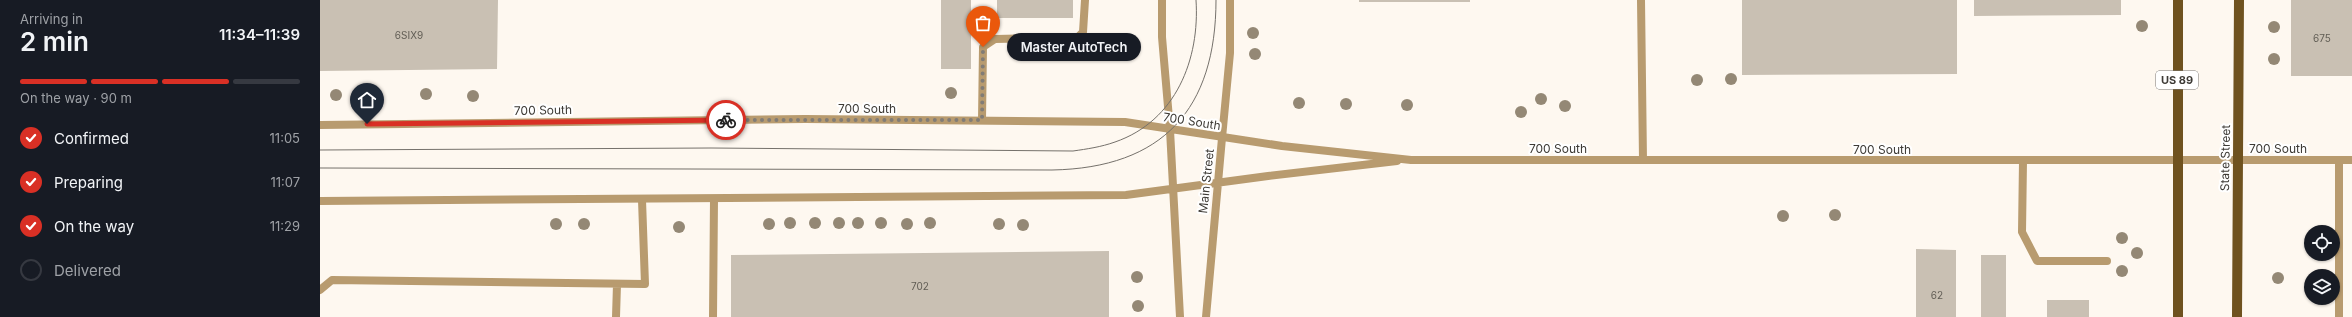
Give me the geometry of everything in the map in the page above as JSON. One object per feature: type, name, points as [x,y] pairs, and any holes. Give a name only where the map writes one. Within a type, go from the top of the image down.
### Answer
[{"type":"main road","name":"US 89","points":[[2178,0],[2178,317]]},
{"type":"main road","name":"State Street","points":[[2237,317],[2239,0]]},
{"type":"street","points":[[982,120],[983,47],[995,39],[1078,37],[1083,32],[1085,0]]},
{"type":"street","points":[[1162,0],[1162,37],[1170,130],[1180,317]]},
{"type":"street","name":"Main Street","points":[[1206,317],[1230,53],[1230,0]]},
{"type":"street","points":[[1640,0],[1643,160]]},
{"type":"street","name":"700 South","points":[[320,125],[597,121],[982,120],[1125,122],[1222,138],[1412,160]]},
{"type":"street","name":"700 South","points":[[320,201],[1109,196],[1412,160],[2352,160]]},
{"type":"street","points":[[2339,160],[2339,317]]},
{"type":"street","points":[[2023,161],[2022,232],[2037,261],[2107,261]]},
{"type":"street","points":[[713,317],[714,199]]},
{"type":"street","points":[[320,290],[332,280],[645,284],[642,200]]},
{"type":"street","points":[[616,317],[617,284]]},
{"type":"building","points":[[320,0],[498,0],[497,69],[320,71]]},
{"type":"building","points":[[941,0],[971,0],[971,69],[941,69]]},
{"type":"building","points":[[997,0],[1073,0],[1073,18],[997,18]]},
{"type":"building","points":[[1359,0],[1470,0],[1470,2],[1359,2]]},
{"type":"building","points":[[1742,0],[1957,0],[1957,74],[1742,75]]},
{"type":"building","points":[[1974,0],[2121,0],[2121,15],[1974,16]]},
{"type":"building","points":[[2291,0],[2352,0],[2352,76],[2291,76]]},
{"type":"building","points":[[1916,249],[1956,250],[1956,317],[1916,317]]},
{"type":"building","points":[[1109,251],[1109,317],[731,317],[731,255]]},
{"type":"building","points":[[1981,255],[2006,255],[2006,317],[1981,317]]},
{"type":"building","points":[[2047,300],[2089,300],[2089,317],[2047,317]]},
{"type":"tram line","points":[[320,150],[711,148],[1073,151],[1089,149],[1115,142],[1136,132],[1154,119],[1168,103],[1180,85],[1194,44],[1196,0]]},
{"type":"tram line","points":[[320,168],[1052,170],[1091,167],[1124,158],[1153,144],[1176,125],[1193,101],[1206,72],[1214,39],[1216,0]]},
{"type":"way so far","points":[[726,120],[982,120],[983,47]]},
{"type":"place","name":"Master AutoTech","points":[[983,47]]},
{"type":"route","points":[[367,124],[726,120]]}]
